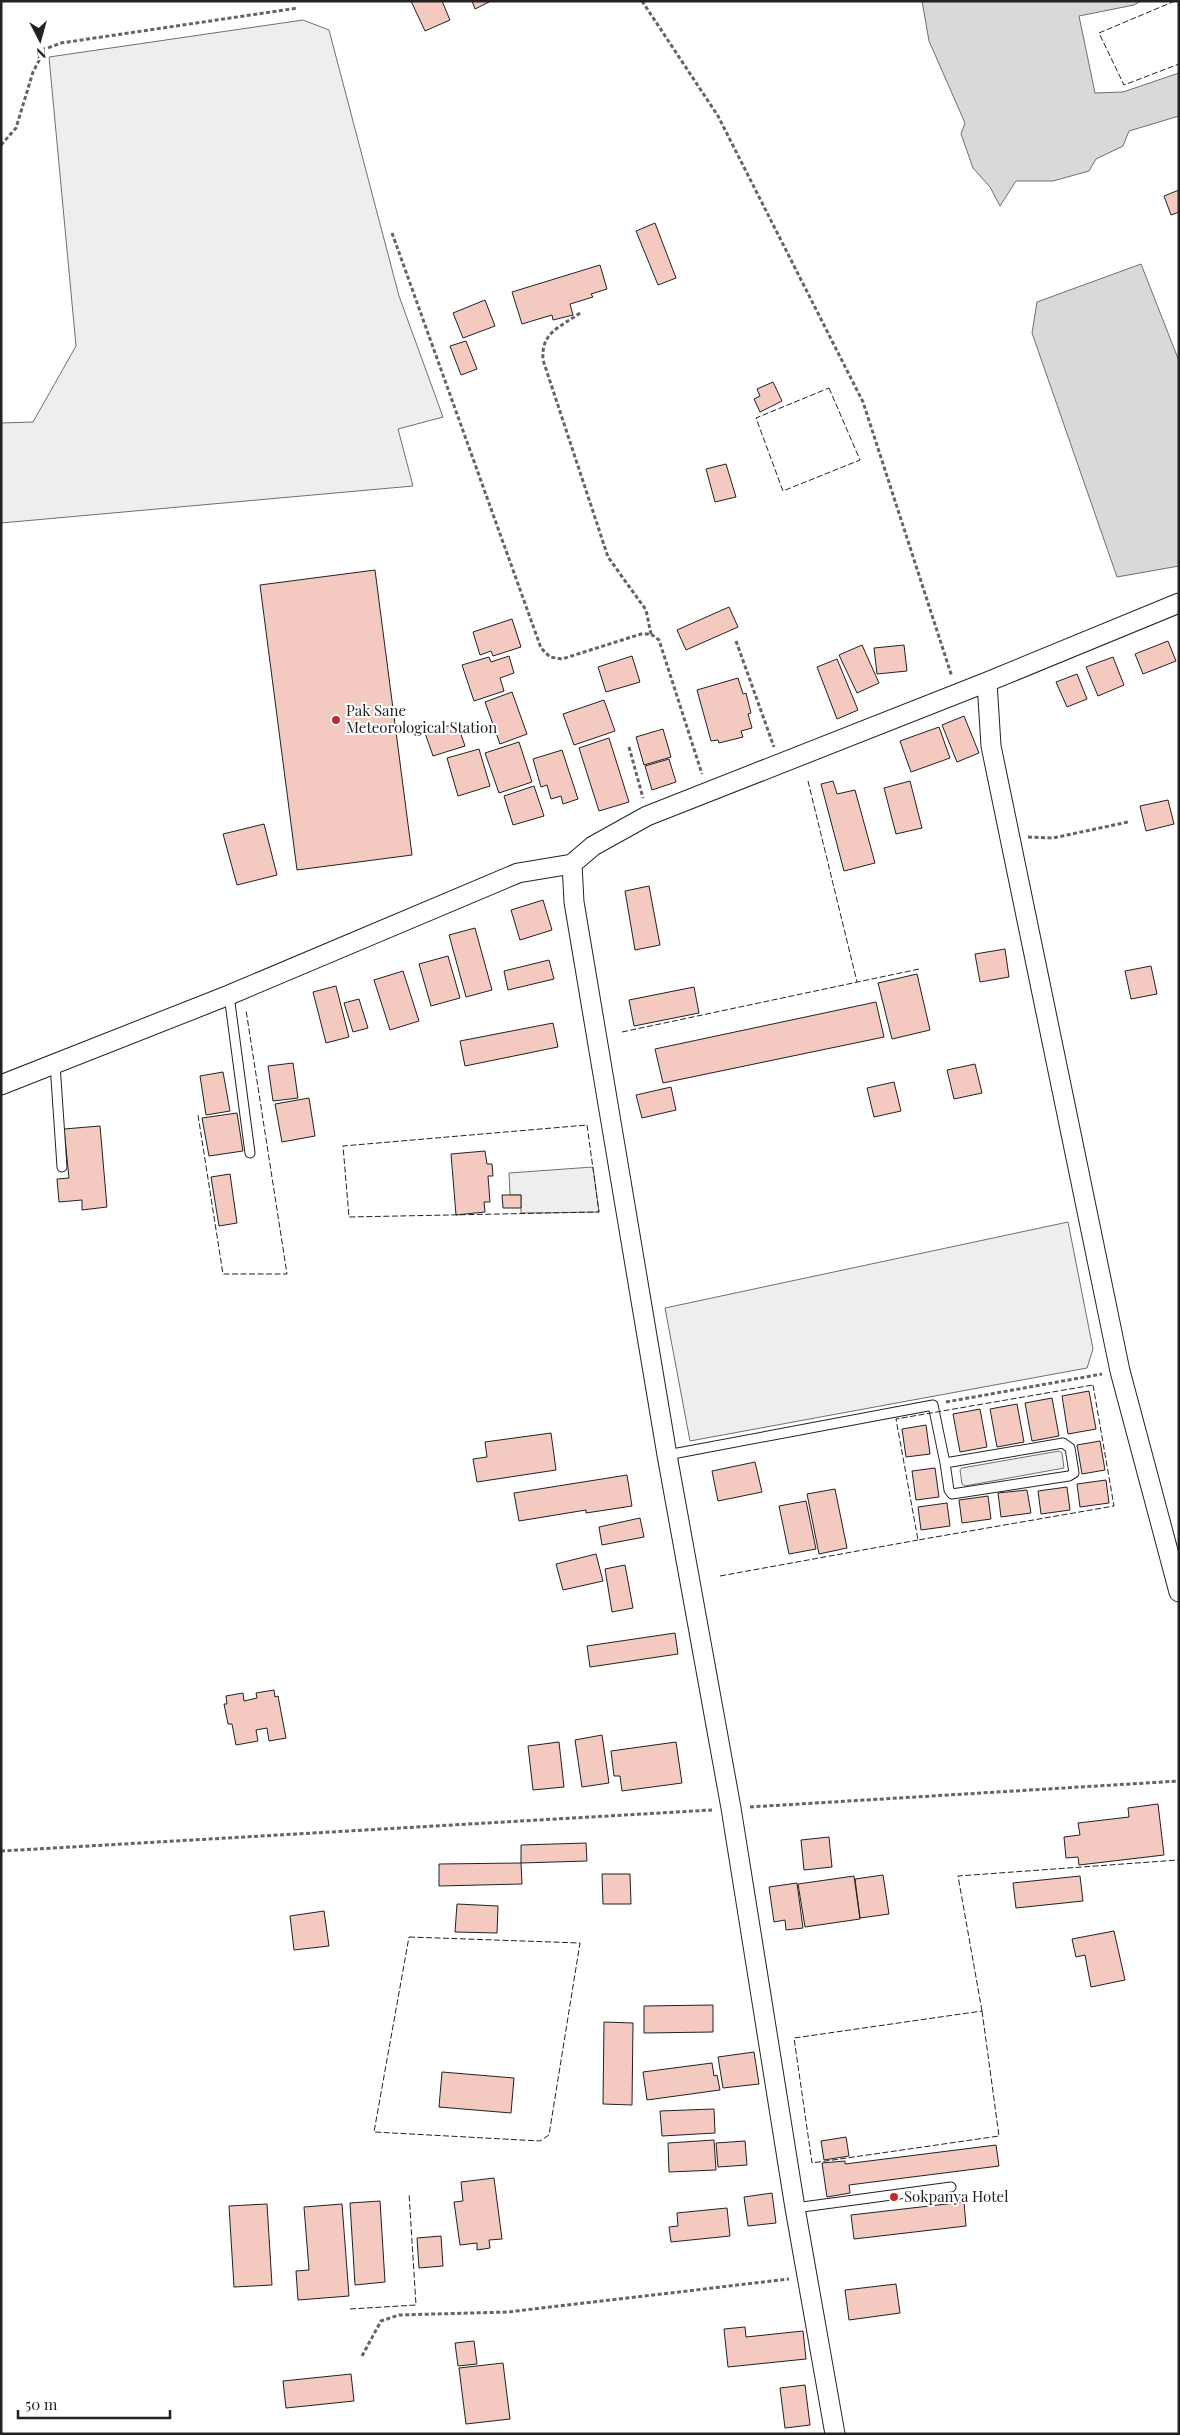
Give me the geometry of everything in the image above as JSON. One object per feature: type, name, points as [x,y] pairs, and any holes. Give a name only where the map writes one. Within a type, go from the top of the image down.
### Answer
[{"type":"street","points":[[1,1085],[229,995],[518,872],[572,864],[593,846],[648,816],[987,682],[1179,603]]},
{"type":"street","points":[[987,682],[991,746],[1120,1371],[1179,1592]]},
{"type":"street","points":[[572,864],[574,902],[667,1455],[731,1808],[795,2208],[835,2434]]},
{"type":"lane","points":[[229,995],[250,1153]]},
{"type":"lane","points":[[55,1064],[62,1167]]},
{"type":"lane","points":[[667,1455],[933,1404],[949,1490],[952,1494],[1069,1476],[1074,1473],[1070,1448],[1063,1443],[945,1462]]},
{"type":"lane","points":[[795,2208],[951,2187]]},
{"type":"path","points":[[642,1],[718,116],[863,402],[958,693]]},
{"type":"path","points":[[1,145],[16,128],[33,72],[45,49],[61,43],[298,8]]},
{"type":"path","points":[[392,233],[541,648],[550,658],[562,659],[641,634],[651,634],[659,640],[708,793]]},
{"type":"path","points":[[580,314],[545,338],[542,348],[543,360],[608,557],[646,610],[651,634]]},
{"type":"path","points":[[736,641],[781,764]]},
{"type":"path","points":[[629,747],[648,816]]},
{"type":"path","points":[[1010,837],[1053,838],[1128,822]]},
{"type":"path","points":[[933,1404],[1120,1371]]},
{"type":"path","points":[[1,1851],[1179,1781]]},
{"type":"path","points":[[362,2356],[382,2321],[399,2315],[508,2312],[807,2277]]},
{"type":"shaded area","points":[[922,1],[1141,1],[1134,5],[1079,16],[1095,93],[1123,92],[1179,73],[1179,116],[1129,131],[1123,146],[1096,159],[1089,171],[1053,181],[1016,181],[1000,206],[990,187],[973,168],[961,134],[965,123],[929,41]]},
{"type":"shaded area","points":[[303,20],[329,30],[399,296],[443,417],[398,429],[413,486],[1,523],[1,423],[33,422],[76,346],[49,57]]},
{"type":"shaded area","points":[[1141,264],[1179,361],[1179,566],[1117,577],[1032,333],[1037,302]]},
{"type":"shaded area","points":[[593,1167],[599,1212],[521,1213],[521,1195],[510,1195],[509,1173]]},
{"type":"shaded area","points":[[1068,1222],[1093,1349],[1087,1368],[690,1441],[665,1308]]},
{"type":"shaded area","points":[[1059,1451],[1062,1453],[1064,1468],[965,1486],[962,1484],[960,1470],[962,1468]]},
{"type":"building","points":[[411,1],[442,1],[450,20],[425,31]]},
{"type":"building","points":[[472,1],[491,1],[475,9]]},
{"type":"building","points":[[1179,190],[1179,212],[1171,215],[1164,196]]},
{"type":"building","points":[[655,223],[676,278],[658,285],[636,231]]},
{"type":"building","points":[[600,265],[607,289],[591,294],[593,297],[570,304],[573,315],[553,320],[552,315],[522,324],[512,292]]},
{"type":"building","points":[[485,300],[495,326],[463,338],[453,313]]},
{"type":"building","points":[[466,341],[477,369],[461,375],[450,346]]},
{"type":"building","points":[[773,382],[782,401],[760,412],[754,399],[760,396],[757,389]]},
{"type":"building","points":[[726,464],[736,497],[715,502],[706,469]]},
{"type":"building","name":"Pak Sane Meteorological Station","points":[[375,570],[412,855],[297,870],[260,585]]},
{"type":"building","points":[[729,607],[738,627],[686,650],[677,630]]},
{"type":"building","points":[[512,619],[521,647],[493,656],[491,651],[480,655],[473,632]]},
{"type":"building","points":[[1168,641],[1176,661],[1143,674],[1135,654]]},
{"type":"building","points":[[862,645],[879,683],[857,693],[839,655]]},
{"type":"building","points":[[904,645],[907,671],[877,674],[874,648]]},
{"type":"building","points":[[509,656],[514,673],[500,678],[504,691],[474,701],[462,665],[489,657],[491,662]]},
{"type":"building","points":[[632,656],[640,682],[606,692],[598,667]]},
{"type":"building","points":[[1113,657],[1124,685],[1098,696],[1086,667]]},
{"type":"building","points":[[837,659],[858,710],[837,719],[817,667]]},
{"type":"building","points":[[1077,674],[1087,699],[1067,707],[1056,682]]},
{"type":"building","points":[[738,678],[743,694],[746,693],[751,713],[748,714],[752,728],[741,731],[743,737],[719,743],[718,740],[711,741],[697,690]]},
{"type":"building","points":[[512,692],[527,734],[500,744],[485,702]]},
{"type":"building","points":[[604,700],[615,731],[574,745],[563,714]]},
{"type":"building","points":[[964,716],[979,753],[957,762],[942,725]]},
{"type":"building","points":[[457,723],[465,746],[433,756],[425,733]]},
{"type":"building","points":[[939,727],[950,758],[911,772],[900,741]]},
{"type":"building","points":[[663,729],[671,757],[644,765],[636,737]]},
{"type":"building","points":[[609,738],[629,802],[599,811],[579,748]]},
{"type":"building","points":[[519,742],[532,782],[499,793],[485,753]]},
{"type":"building","points":[[479,749],[490,786],[458,796],[447,758]]},
{"type":"building","points":[[562,750],[578,799],[563,804],[561,796],[551,799],[547,785],[541,787],[533,759]]},
{"type":"building","points":[[669,759],[676,782],[652,790],[645,766]]},
{"type":"building","points":[[833,781],[837,794],[855,790],[875,863],[844,871],[821,784]]},
{"type":"building","points":[[910,781],[922,828],[896,834],[884,788]]},
{"type":"building","points":[[534,786],[544,816],[513,825],[504,796]]},
{"type":"building","points":[[1168,800],[1174,824],[1146,831],[1140,806]]},
{"type":"building","points":[[264,824],[277,875],[237,885],[223,834]]},
{"type":"building","points":[[649,886],[660,945],[635,950],[625,891]]},
{"type":"building","points":[[543,900],[552,930],[520,940],[511,910]]},
{"type":"building","points":[[475,928],[492,990],[466,997],[449,935]]},
{"type":"building","points":[[1005,949],[1009,977],[980,982],[975,954]]},
{"type":"building","points":[[448,956],[460,998],[431,1006],[419,964]]},
{"type":"building","points":[[549,960],[554,979],[508,990],[504,971]]},
{"type":"building","points":[[1151,966],[1157,994],[1131,999],[1125,971]]},
{"type":"building","points":[[403,971],[419,1021],[390,1030],[374,980]]},
{"type":"building","points":[[917,974],[930,1030],[892,1039],[878,983]]},
{"type":"building","points":[[336,986],[349,1037],[326,1043],[313,992]]},
{"type":"building","points":[[694,987],[699,1013],[634,1026],[629,1000]]},
{"type":"building","points":[[359,999],[368,1028],[353,1032],[344,1003]]},
{"type":"building","points":[[876,1002],[884,1037],[663,1083],[655,1049]]},
{"type":"building","points":[[553,1023],[558,1047],[465,1066],[460,1041]]},
{"type":"building","points":[[293,1063],[298,1098],[273,1101],[268,1066]]},
{"type":"building","points":[[975,1064],[982,1093],[954,1099],[947,1070]]},
{"type":"building","points":[[223,1072],[230,1111],[206,1115],[200,1076]]},
{"type":"building","points":[[894,1082],[901,1111],[874,1117],[867,1088]]},
{"type":"building","points":[[671,1087],[676,1110],[642,1118],[636,1095]]},
{"type":"building","points":[[309,1098],[315,1136],[282,1142],[275,1104]]},
{"type":"building","points":[[237,1113],[243,1151],[209,1156],[202,1118]]},
{"type":"building","points":[[100,1126],[107,1207],[82,1210],[82,1200],[59,1202],[57,1179],[69,1178],[64,1129]]},
{"type":"building","points":[[485,1151],[487,1164],[492,1164],[493,1176],[488,1176],[490,1202],[484,1202],[485,1212],[456,1215],[451,1154]]},
{"type":"building","points":[[230,1174],[237,1223],[219,1226],[211,1177]]},
{"type":"building","points":[[502,1195],[521,1195],[521,1208],[503,1208]]},
{"type":"building","points":[[1089,1391],[1096,1429],[1068,1434],[1062,1396]]},
{"type":"building","points":[[1052,1398],[1059,1436],[1032,1441],[1025,1403]]},
{"type":"building","points":[[1017,1404],[1024,1442],[997,1447],[990,1409]]},
{"type":"building","points":[[980,1409],[987,1447],[960,1452],[953,1414]]},
{"type":"building","points":[[926,1425],[930,1454],[906,1457],[902,1429]]},
{"type":"building","points":[[551,1433],[556,1470],[477,1482],[473,1459],[487,1457],[485,1442]]},
{"type":"building","points":[[1100,1441],[1105,1470],[1082,1474],[1077,1445]]},
{"type":"building","points":[[755,1462],[762,1492],[718,1501],[712,1471]]},
{"type":"building","points":[[935,1468],[939,1497],[916,1500],[912,1471]]},
{"type":"building","points":[[627,1475],[632,1506],[586,1513],[586,1510],[519,1521],[514,1493]]},
{"type":"building","points":[[1106,1480],[1109,1503],[1080,1507],[1077,1484]]},
{"type":"building","points":[[1067,1487],[1070,1510],[1041,1514],[1038,1491]]},
{"type":"building","points":[[835,1489],[847,1548],[819,1554],[807,1494]]},
{"type":"building","points":[[1027,1490],[1031,1513],[1001,1517],[998,1493]]},
{"type":"building","points":[[988,1496],[991,1519],[962,1523],[959,1500]]},
{"type":"building","points":[[806,1501],[816,1549],[789,1554],[779,1506]]},
{"type":"building","points":[[947,1503],[950,1526],[921,1530],[918,1507]]},
{"type":"building","points":[[640,1518],[644,1537],[602,1545],[599,1527]]},
{"type":"building","points":[[596,1554],[603,1581],[563,1590],[556,1564]]},
{"type":"building","points":[[625,1565],[633,1608],[612,1612],[605,1569]]},
{"type":"building","points":[[675,1633],[678,1654],[590,1667],[587,1646]]},
{"type":"building","points":[[274,1690],[275,1697],[278,1696],[286,1738],[269,1741],[267,1728],[256,1730],[258,1741],[236,1745],[232,1724],[228,1724],[224,1704],[227,1704],[226,1696],[243,1693],[244,1701],[257,1698],[256,1693]]},
{"type":"building","points":[[602,1735],[609,1783],[582,1787],[575,1740]]},
{"type":"building","points":[[559,1742],[564,1787],[533,1790],[528,1746]]},
{"type":"building","points":[[676,1742],[682,1783],[622,1791],[620,1776],[614,1776],[611,1751]]},
{"type":"building","points":[[1158,1804],[1164,1855],[1079,1865],[1078,1857],[1066,1858],[1064,1837],[1080,1835],[1078,1823],[1129,1817],[1128,1808]]},
{"type":"building","points":[[829,1837],[832,1867],[804,1870],[801,1840]]},
{"type":"building","points":[[586,1843],[587,1861],[521,1863],[521,1845]]},
{"type":"building","points":[[521,1863],[522,1884],[439,1886],[439,1864]]},
{"type":"building","points":[[602,1874],[630,1874],[631,1904],[603,1904]]},
{"type":"building","points":[[883,1875],[889,1914],[860,1918],[855,1879]]},
{"type":"building","points":[[854,1876],[860,1919],[805,1927],[798,1884]]},
{"type":"building","points":[[1080,1876],[1083,1901],[1016,1908],[1013,1883]]},
{"type":"building","points":[[797,1883],[803,1928],[786,1930],[785,1920],[774,1922],[769,1887]]},
{"type":"building","points":[[457,1904],[498,1906],[497,1933],[455,1932]]},
{"type":"building","points":[[324,1911],[329,1946],[294,1950],[290,1916]]},
{"type":"building","points":[[1114,1931],[1125,1980],[1091,1987],[1085,1955],[1076,1957],[1072,1939]]},
{"type":"building","points":[[713,2005],[713,2032],[644,2033],[644,2006]]},
{"type":"building","points":[[604,2022],[633,2023],[632,2105],[603,2104]]},
{"type":"building","points":[[754,2052],[759,2084],[723,2088],[718,2057]]},
{"type":"building","points":[[712,2063],[714,2076],[717,2075],[720,2090],[647,2100],[643,2072]]},
{"type":"building","points":[[442,2072],[514,2078],[511,2113],[439,2107]]},
{"type":"building","points":[[714,2109],[715,2133],[662,2136],[660,2111]]},
{"type":"building","points":[[846,2137],[849,2156],[824,2160],[821,2141]]},
{"type":"building","points":[[714,2140],[716,2170],[669,2172],[668,2143]]},
{"type":"building","points":[[745,2141],[747,2165],[718,2167],[716,2143]]},
{"type":"building","points":[[996,2145],[999,2166],[849,2185],[850,2193],[827,2197],[822,2163],[845,2161],[845,2164]]},
{"type":"building","points":[[494,2178],[502,2239],[489,2240],[490,2248],[477,2250],[477,2243],[460,2245],[454,2202],[463,2201],[461,2182]]},
{"type":"building","points":[[772,2193],[776,2223],[748,2226],[744,2197]]},
{"type":"building","points":[[380,2201],[385,2282],[355,2285],[350,2203]]},
{"type":"building","points":[[964,2202],[966,2226],[854,2239],[851,2215]]},
{"type":"building","points":[[267,2204],[272,2285],[234,2287],[229,2206]]},
{"type":"building","points":[[342,2204],[349,2296],[298,2300],[296,2271],[309,2270],[304,2207]]},
{"type":"building","points":[[727,2208],[730,2236],[671,2242],[669,2227],[678,2226],[677,2213]]},
{"type":"building","points":[[441,2236],[443,2266],[419,2268],[417,2238]]},
{"type":"building","points":[[896,2284],[900,2313],[849,2320],[845,2290]]},
{"type":"building","points":[[745,2327],[746,2337],[803,2331],[806,2359],[728,2367],[724,2329]]},
{"type":"building","points":[[474,2341],[477,2364],[458,2366],[455,2343]]},
{"type":"building","points":[[503,2363],[510,2419],[466,2424],[459,2368]]},
{"type":"building","points":[[351,2374],[354,2401],[286,2408],[283,2381]]},
{"type":"building","points":[[805,2385],[810,2425],[785,2428],[780,2388]]},
{"type":"fence","points":[[1175,1],[1099,33],[1124,85],[1179,64]]},
{"type":"fence","points":[[829,388],[860,460],[783,491],[756,418],[829,388]]},
{"type":"fence","points":[[808,781],[857,982]]},
{"type":"fence","points":[[622,1032],[919,969]]},
{"type":"fence","points":[[198,1115],[223,1274],[287,1274],[246,1010]]},
{"type":"fence","points":[[587,1125],[599,1212],[349,1217],[343,1146],[587,1125]]},
{"type":"fence","points":[[1093,1385],[1114,1506],[918,1540],[896,1419],[1093,1385]]},
{"type":"fence","points":[[720,1576],[918,1540]]},
{"type":"fence","points":[[982,2011],[958,1876],[1178,1860]]},
{"type":"fence","points":[[409,1937],[580,1943],[549,2135],[540,2141],[374,2132],[409,1937]]},
{"type":"fence","points":[[982,2011],[999,2136],[812,2163],[794,2038],[982,2011]]},
{"type":"fence","points":[[350,2309],[416,2305],[409,2193]]},
{"type":"place","name":"Pak Sane Meteorological Station","points":[[336,720]]},
{"type":"place","name":"Sokpanya Hotel","points":[[894,2197]]}]
